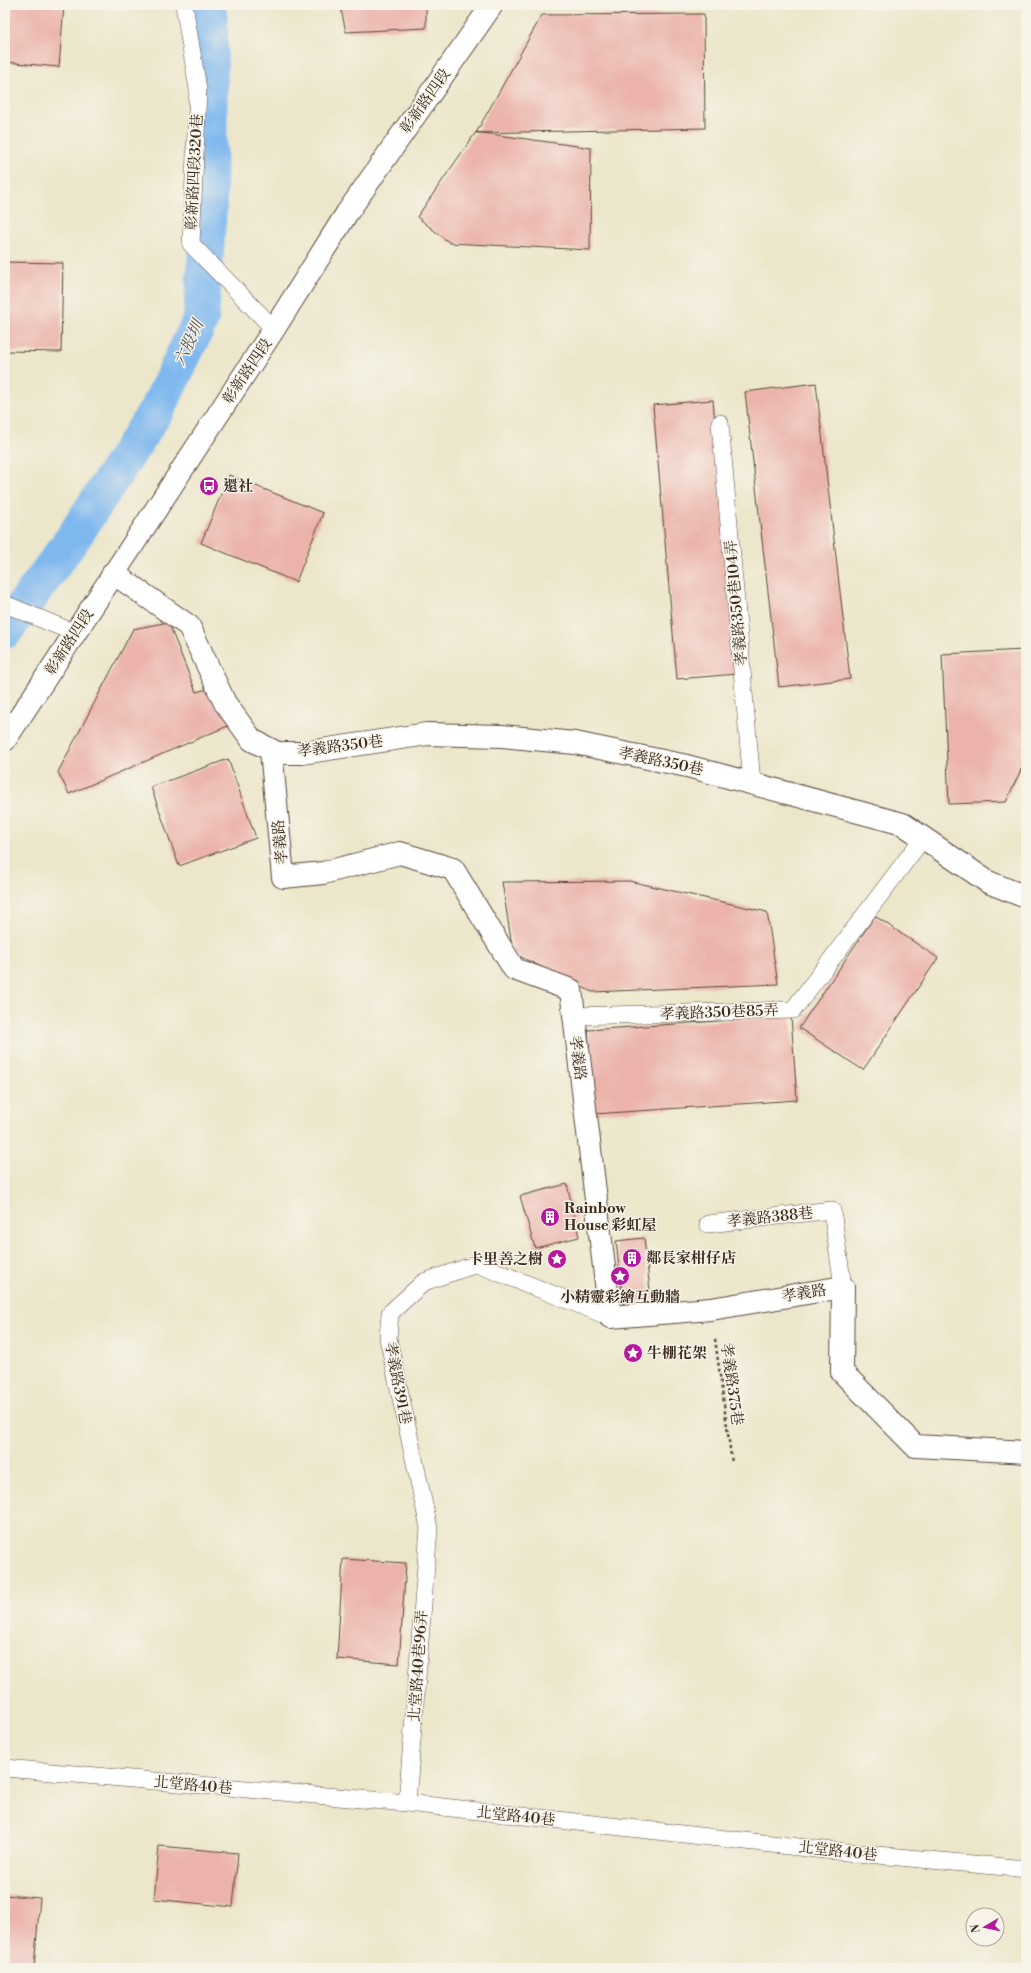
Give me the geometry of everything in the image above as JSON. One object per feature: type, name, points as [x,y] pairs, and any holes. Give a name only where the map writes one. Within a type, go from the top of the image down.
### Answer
[{"type":"street","name":"彰新路四段","points":[[5,740],[347,214],[492,5]]},
{"type":"street","points":[[113,573],[189,626],[225,703],[252,740],[271,750]]},
{"type":"street","name":"孝義路350巷","points":[[271,750],[277,753],[302,753],[427,734],[502,736],[575,742],[687,766],[903,824],[988,882],[1026,897]]},
{"type":"street","name":"孝義路","points":[[271,750],[283,877],[323,873],[400,854],[453,869],[514,969],[571,990],[610,1316],[711,1309],[843,1287],[842,1372],[915,1446],[1026,1452]]},
{"type":"lane","name":"彰新路四段320巷","points":[[184,5],[198,89],[191,244],[273,328]]},
{"type":"lane","name":"孝義路350巷104弄","points":[[720,422],[752,783]]},
{"type":"lane","points":[[5,604],[74,633]]},
{"type":"lane","name":"孝義路350巷85弄","points":[[573,1016],[793,1010],[924,838]]},
{"type":"lane","name":"孝義路388巷","points":[[708,1224],[832,1210],[843,1287]]},
{"type":"lane","name":"孝義路391巷","points":[[428,1528],[388,1338],[390,1313],[424,1282],[477,1264],[610,1316]]},
{"type":"lane","name":"北堂路40巷96弄","points":[[407,1803],[428,1528]]},
{"type":"lane","name":"北堂路40巷","points":[[5,1768],[407,1803],[825,1850],[1026,1869]]},
{"type":"path","name":"孝義路375巷","points":[[711,1309],[732,1463]]},
{"type":"building","points":[[5,5],[64,5],[59,67],[5,62]]},
{"type":"building","points":[[340,5],[426,5],[426,28],[346,32]]},
{"type":"building","points":[[704,14],[705,128],[476,133],[542,15]]},
{"type":"building","points":[[476,132],[591,148],[590,250],[450,243],[417,217]]},
{"type":"building","points":[[5,262],[63,263],[61,352],[5,351]]},
{"type":"building","points":[[816,383],[850,679],[779,687],[745,392]]},
{"type":"building","points":[[713,400],[737,674],[677,679],[653,405]]},
{"type":"building","points":[[229,475],[323,513],[296,582],[201,543]]},
{"type":"building","points":[[168,622],[196,692],[222,685],[237,722],[69,794],[58,772],[133,629]]},
{"type":"building","points":[[1025,650],[1026,759],[1006,802],[949,804],[942,654]]},
{"type":"building","points":[[228,759],[256,838],[179,866],[151,787]]},
{"type":"building","points":[[629,881],[767,912],[778,984],[592,992],[513,953],[502,882]]},
{"type":"building","points":[[875,916],[938,958],[863,1070],[799,1028]]},
{"type":"building","points":[[791,1016],[797,1100],[594,1114],[588,1030]]},
{"type":"building","name":"Rainbow House 彩虹屋","points":[[567,1184],[579,1237],[535,1248],[520,1196]]},
{"type":"building","name":"鄰長家柑仔店","points":[[644,1238],[652,1308],[624,1310],[616,1241]]},
{"type":"building","points":[[343,1559],[406,1563],[399,1664],[337,1659]]},
{"type":"building","points":[[159,1846],[238,1853],[233,1907],[154,1899]]},
{"type":"building","points":[[5,1895],[40,1898],[34,1968],[5,1968]]},
{"type":"waterway","name":"六股圳","points":[[5,631],[73,538],[158,408],[201,319],[209,208],[210,20],[207,5]]},
{"type":"place","name":"還社","points":[[209,486]]},
{"type":"place","name":"Rainbow House 彩虹屋","points":[[550,1217]]},
{"type":"place","name":"鄰長家柑仔店","points":[[632,1258]]},
{"type":"place","name":"卡里善之樹","points":[[557,1259]]},
{"type":"place","name":"小精靈彩繪互動牆","points":[[620,1276]]},
{"type":"place","name":"牛棚花架","points":[[633,1353]]}]
